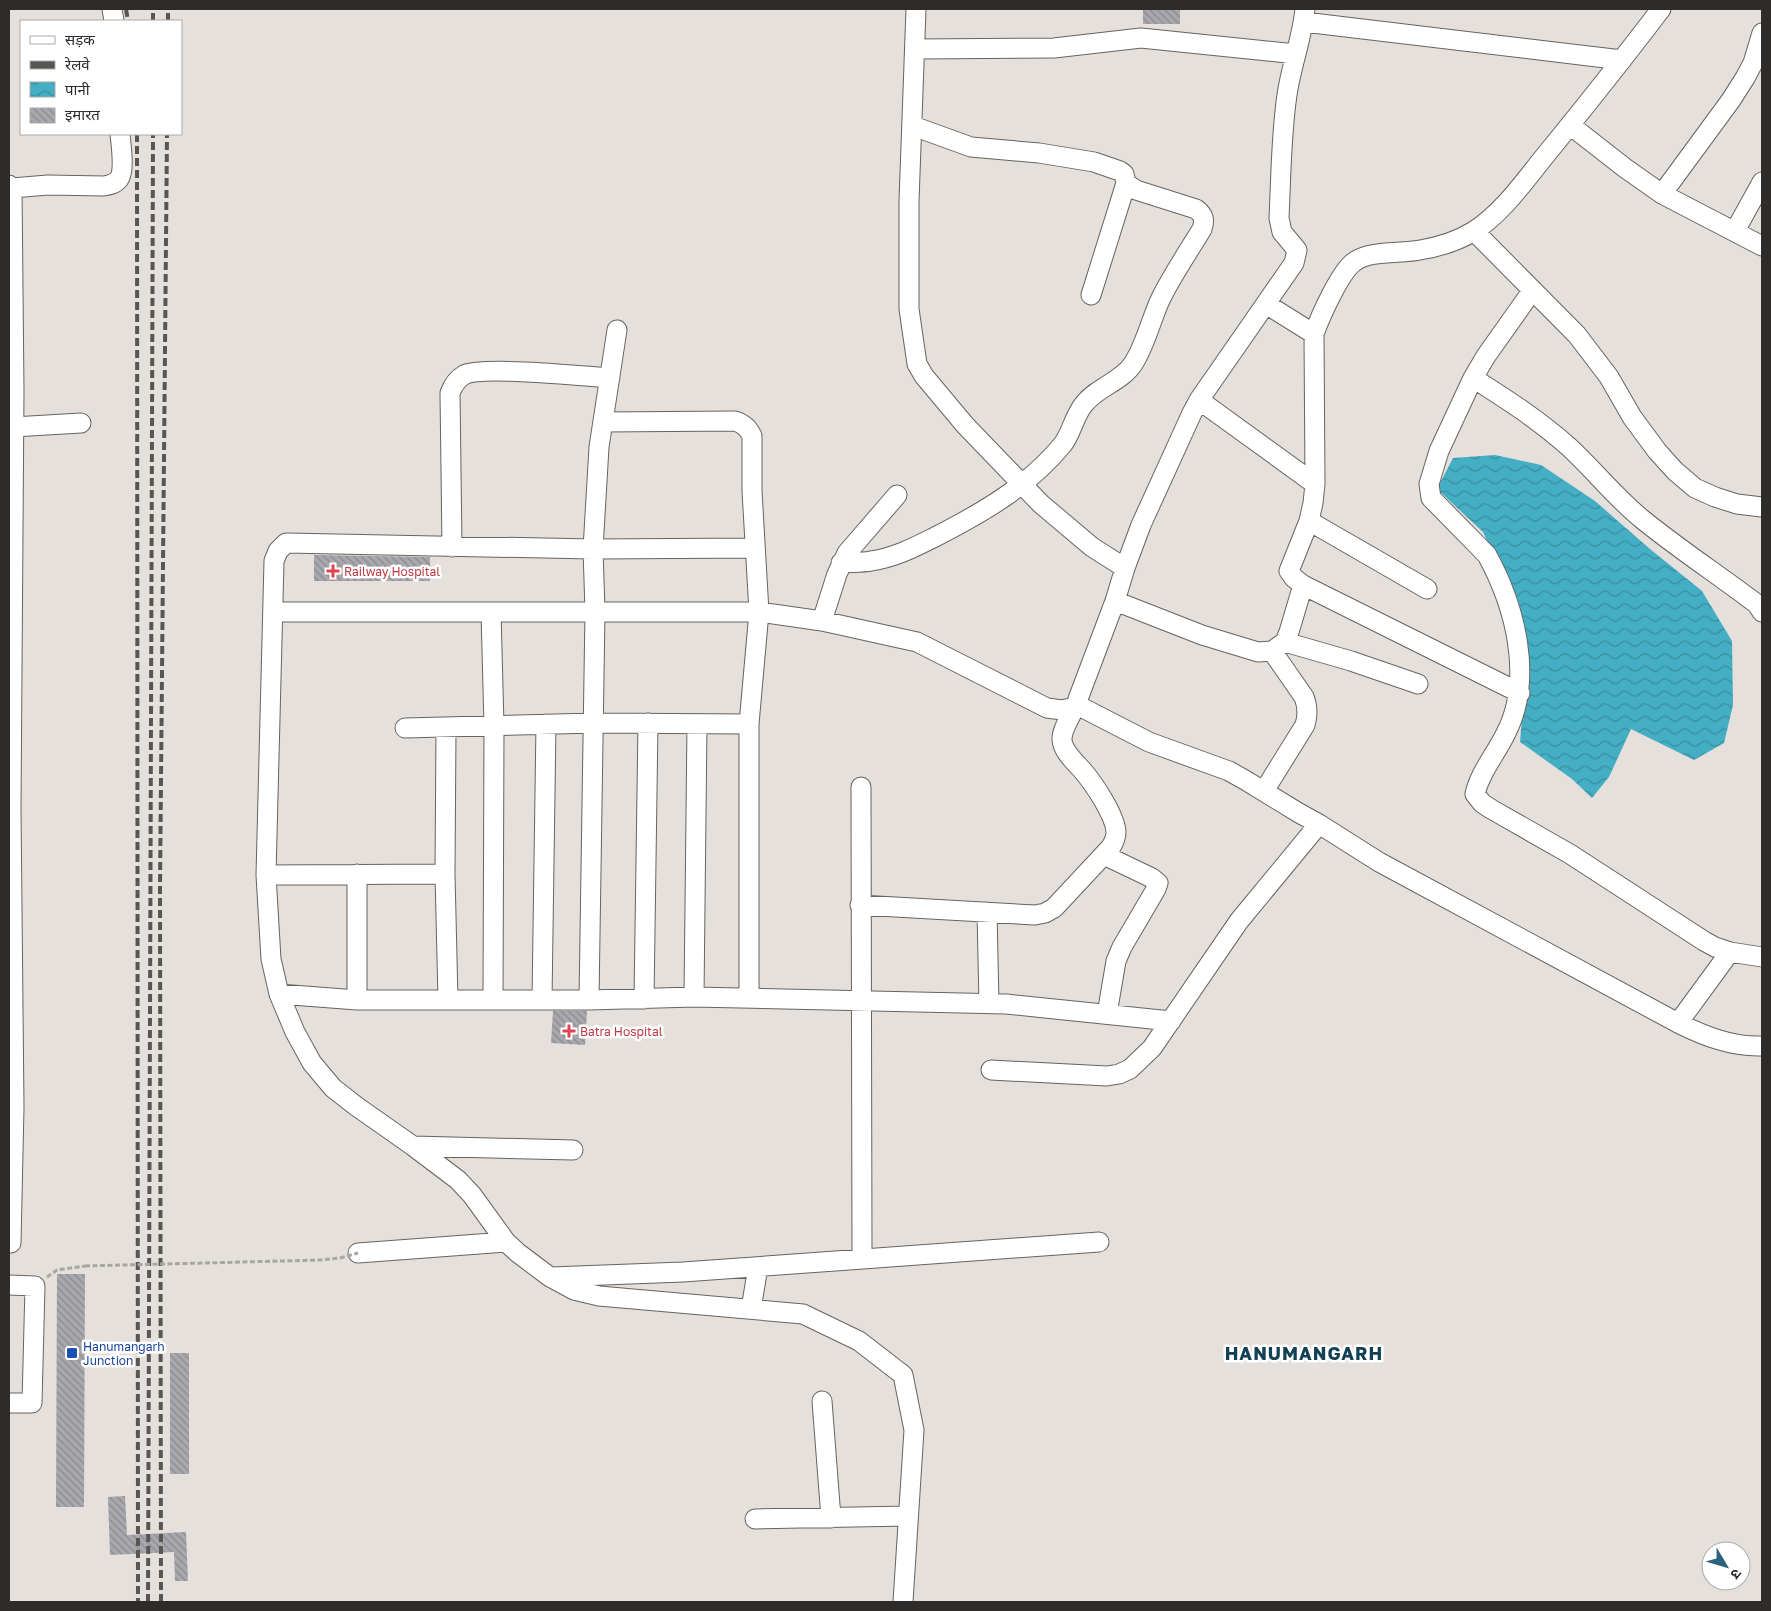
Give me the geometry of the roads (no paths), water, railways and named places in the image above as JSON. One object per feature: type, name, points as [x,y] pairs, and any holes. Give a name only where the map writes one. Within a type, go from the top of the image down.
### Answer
[{"type":"street","points":[[916,9],[909,200],[909,309],[918,364],[924,376],[965,425],[1040,504],[1092,547],[1125,568]]},
{"type":"street","points":[[1520,693],[1303,584],[1294,578],[1289,571],[1309,521],[1315,484],[1314,334],[1327,302],[1353,262],[1375,254],[1421,250],[1456,240],[1474,231],[1507,201],[1570,126],[1661,9]]},
{"type":"street","points":[[860,904],[1035,915],[1045,913],[1063,900],[1116,839],[1116,830],[1112,819],[1093,784],[1068,754],[1062,740],[1077,707],[1078,699],[1115,602],[1141,525],[1198,400],[1294,263],[1297,250],[1282,232],[1279,218],[1286,97],[1305,16],[1622,60]]},
{"type":"street","points":[[1662,194],[1745,78],[1753,63],[1762,33]]},
{"type":"street","points":[[916,49],[1054,48],[1141,38],[1296,54]]},
{"type":"street","points":[[912,126],[971,148],[1039,153],[1094,162],[1124,174],[1126,183],[1091,295]]},
{"type":"street","points":[[1570,126],[1662,194],[1762,246]]},
{"type":"street","points":[[11,1243],[14,1070],[10,833],[12,438],[10,187],[48,185],[104,186],[113,184],[122,171],[120,135]]},
{"type":"street","points":[[1734,231],[1762,182]]},
{"type":"street","points":[[841,563],[870,562],[901,552],[975,517],[1022,484],[1062,445],[1070,434],[1082,406],[1093,394],[1124,374],[1132,365],[1139,353],[1161,298],[1202,229],[1204,221],[1202,214],[1196,209],[1136,190],[1126,183]]},
{"type":"street","points":[[1474,231],[1576,335],[1609,377],[1632,417],[1657,451],[1675,471],[1695,488],[1715,497],[1737,504],[1762,507]]},
{"type":"street","points":[[1532,291],[1486,356],[1473,378],[1439,451],[1429,484],[1431,498],[1487,555],[1493,565],[1517,640],[1521,667],[1520,693],[1506,734],[1478,781],[1475,794],[1482,803],[1570,854],[1704,941],[1730,952],[1762,957]]},
{"type":"street","points":[[1266,304],[1314,334]]},
{"type":"street","points":[[589,1000],[595,611],[593,549],[599,447],[617,330]]},
{"type":"street","points":[[452,547],[450,393],[455,383],[465,374],[490,371],[610,378]]},
{"type":"street","points":[[1473,378],[1551,431],[1641,518],[1746,596],[1762,612]]},
{"type":"street","points":[[1198,400],[1315,484]]},
{"type":"street","points":[[603,422],[723,420],[742,423],[752,436],[752,491],[758,612],[750,724],[749,998]]},
{"type":"street","points":[[12,438],[81,423]]},
{"type":"street","points":[[822,621],[841,563],[855,542],[897,495]]},
{"type":"street","points":[[1309,521],[1427,589]]},
{"type":"street","points":[[755,548],[593,549],[286,543],[278,551],[274,561],[266,875],[271,959],[279,994],[295,1032],[312,1063],[333,1088],[458,1180],[472,1195],[506,1242],[550,1277],[574,1290],[600,1296],[802,1314],[859,1341],[903,1375],[914,1430],[903,1602]]},
{"type":"street","points":[[1278,647],[1289,632],[1303,584]]},
{"type":"street","points":[[1115,602],[1202,635],[1258,652],[1278,647],[1351,661],[1418,684]]},
{"type":"street","points":[[273,612],[758,612],[822,621],[917,642],[1047,708],[1062,710],[1077,707],[1149,742],[1229,771],[1299,814],[1320,824],[1379,862],[1678,1023],[1724,1042],[1749,1047],[1762,1046]]},
{"type":"street","points":[[491,612],[494,726],[492,1000]]},
{"type":"street","points":[[1264,792],[1305,726],[1308,716],[1304,697],[1278,647]]},
{"type":"street","points":[[405,728],[594,723],[750,724]]},
{"type":"street","points":[[644,999],[648,723]]},
{"type":"street","points":[[542,1000],[546,724]]},
{"type":"street","points":[[694,997],[697,724]]},
{"type":"street","points":[[446,728],[445,874],[448,1000]]},
{"type":"street","points":[[861,787],[862,1259]]},
{"type":"street","points":[[991,1070],[1107,1076],[1119,1074],[1130,1069],[1152,1048],[1239,920],[1320,824]]},
{"type":"street","points":[[1104,855],[1152,878],[1158,883],[1116,961],[1107,1014]]},
{"type":"street","points":[[357,874],[357,1000]]},
{"type":"street","points":[[266,875],[445,874]]},
{"type":"street","points":[[987,912],[989,1004]]},
{"type":"street","points":[[1678,1023],[1730,952]]},
{"type":"street","points":[[279,994],[357,1000],[589,1000],[694,997],[989,1004],[1041,1007],[1171,1021]]},
{"type":"street","points":[[414,1146],[573,1150]]},
{"type":"street","points":[[358,1253],[506,1242]]},
{"type":"street","points":[[550,1277],[683,1272],[1099,1242]]},
{"type":"street","points":[[751,1310],[758,1267]]},
{"type":"street","points":[[9,1285],[35,1286],[32,1403],[9,1403]]},
{"type":"street","points":[[822,1401],[831,1518]]},
{"type":"street","points":[[755,1519],[908,1516]]},
{"type":"water","points":[[1495,455],[1541,465],[1595,501],[1702,591],[1732,641],[1733,705],[1724,743],[1694,760],[1631,729],[1609,777],[1592,798],[1572,779],[1520,742],[1528,645],[1505,580],[1483,532],[1437,489],[1453,458]]},
{"type":"railway","points":[[126,9],[128,20]]},
{"type":"railway","points":[[153,9],[153,20]]},
{"type":"railway","points":[[168,9],[168,20]]},
{"type":"railway","points":[[137,135],[138,1602]]},
{"type":"railway","points":[[148,1602],[153,135]]},
{"type":"railway","points":[[161,1602],[160,888],[167,135]]},
{"type":"place","name":"Railway Hospital","points":[[333,571]]},
{"type":"place","name":"Batra Hospital","points":[[569,1031]]},
{"type":"place","name":"Hanumangarh Junction","points":[[72,1353]]},
{"type":"district","name":"HANUMANGARH","points":[[1304,1353]]}]
